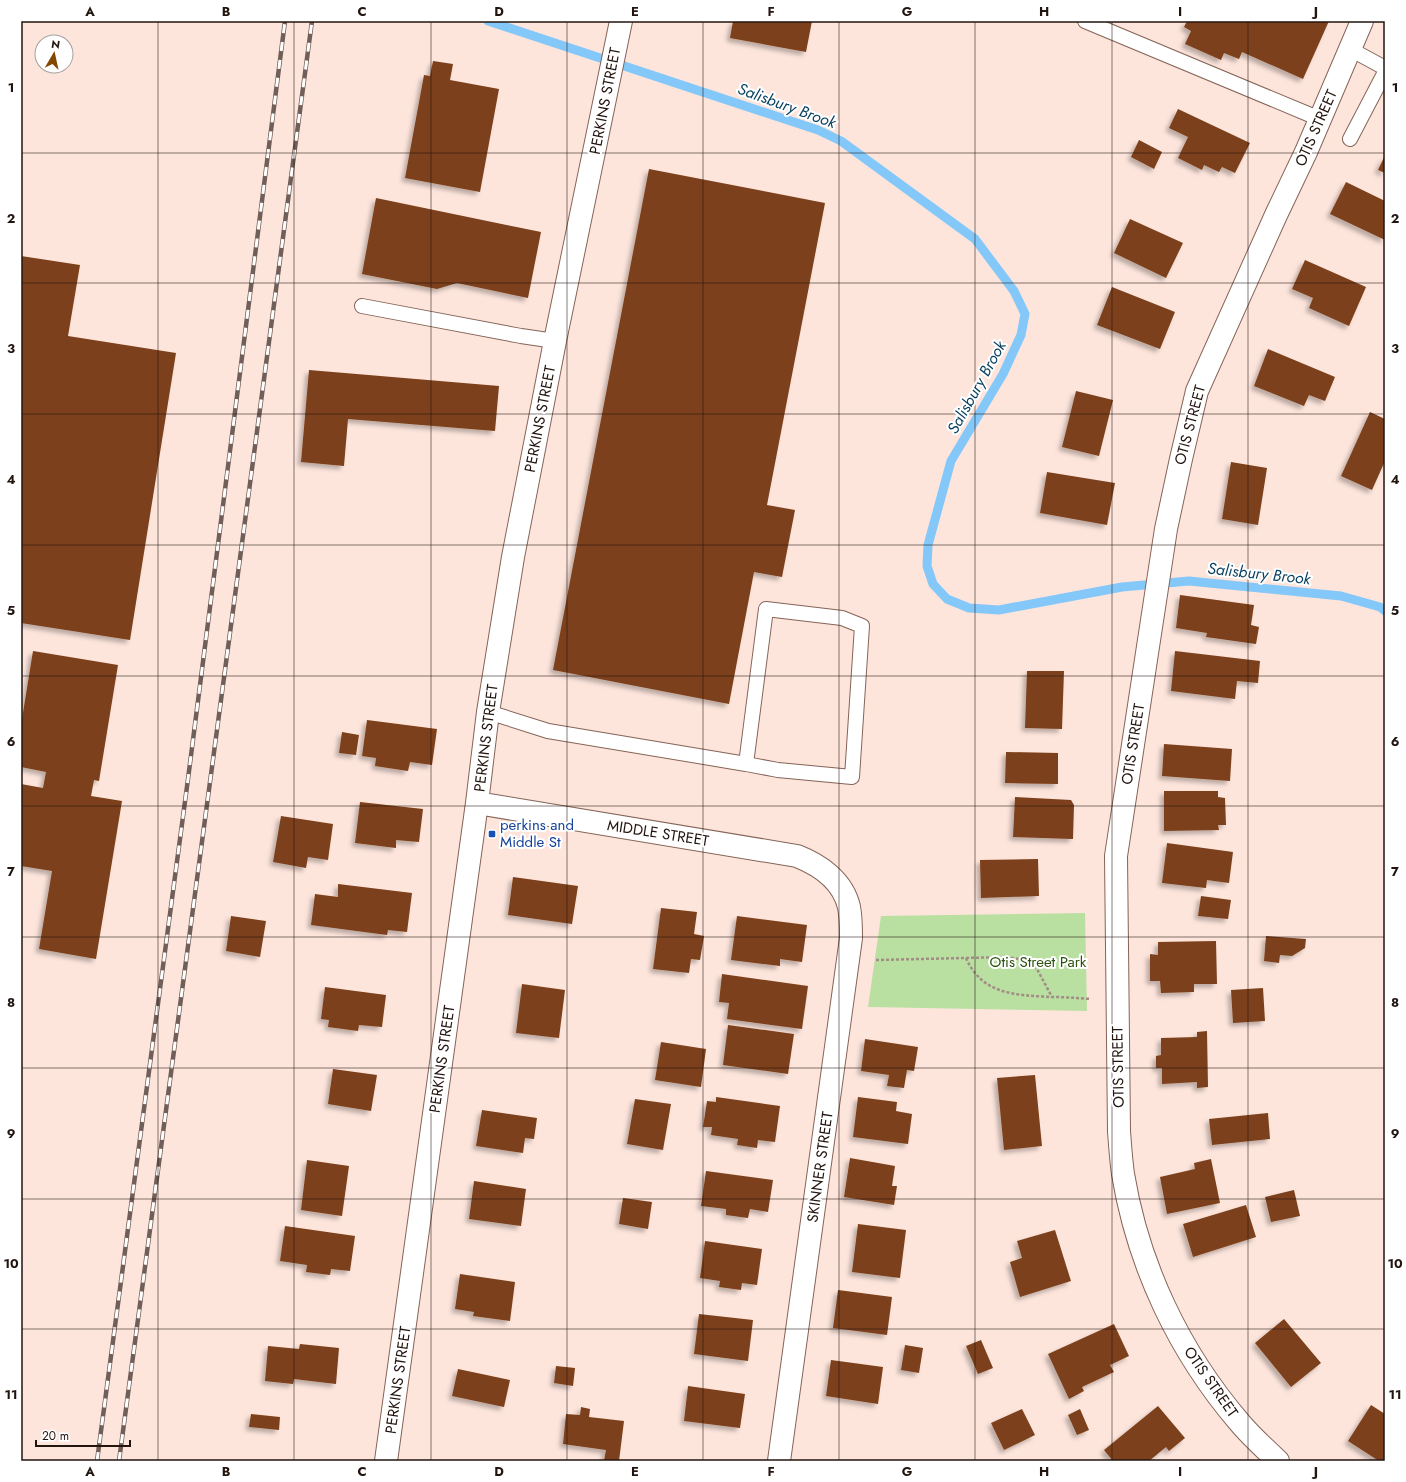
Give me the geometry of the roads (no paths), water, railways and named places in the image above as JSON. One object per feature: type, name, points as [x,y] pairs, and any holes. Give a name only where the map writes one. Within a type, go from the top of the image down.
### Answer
[{"type":"street","name":"OTIS STREET","points":[[1278,1461],[1240,1423],[1193,1359],[1163,1303],[1142,1251],[1131,1212],[1123,1172],[1119,1131],[1116,856],[1162,556],[1181,459],[1197,391],[1320,120],[1362,21]]},
{"type":"street","name":"PERKINS STREET","points":[[386,1461],[477,803],[488,712],[513,557],[555,341],[619,30]]},
{"type":"street","name":"MIDDLE STREET","points":[[477,803],[781,852],[811,861],[822,868],[832,878]]},
{"type":"street","name":"SKINNER STREET","points":[[779,1461],[851,938],[849,906],[843,891],[832,878]]},
{"type":"lane","points":[[1085,21],[1320,120]]},
{"type":"lane","points":[[1350,49],[1385,68]]},
{"type":"lane","points":[[1350,138],[1385,72]]},
{"type":"lane","points":[[362,306],[555,341]]},
{"type":"lane","points":[[488,712],[548,730],[778,770],[852,777],[862,626],[842,618],[766,609],[746,764]]},
{"type":"waterway","name":"Salisbury Brook","points":[[488,21],[818,130],[841,141],[975,239],[1014,291],[1025,314],[1021,335],[1003,374],[951,461],[928,545],[927,566],[933,584],[947,599],[969,608],[999,610],[1122,587],[1189,581],[1341,596],[1380,607],[1385,611]]},
{"type":"railway","points":[[97,1461],[188,779],[285,21]]},
{"type":"railway","points":[[119,1461],[312,21]]},
{"type":"place","name":"perkins and Middle St","points":[[492,834]]},
{"type":"park label","name":"Otis Street Park","points":[[1038,962]]}]
